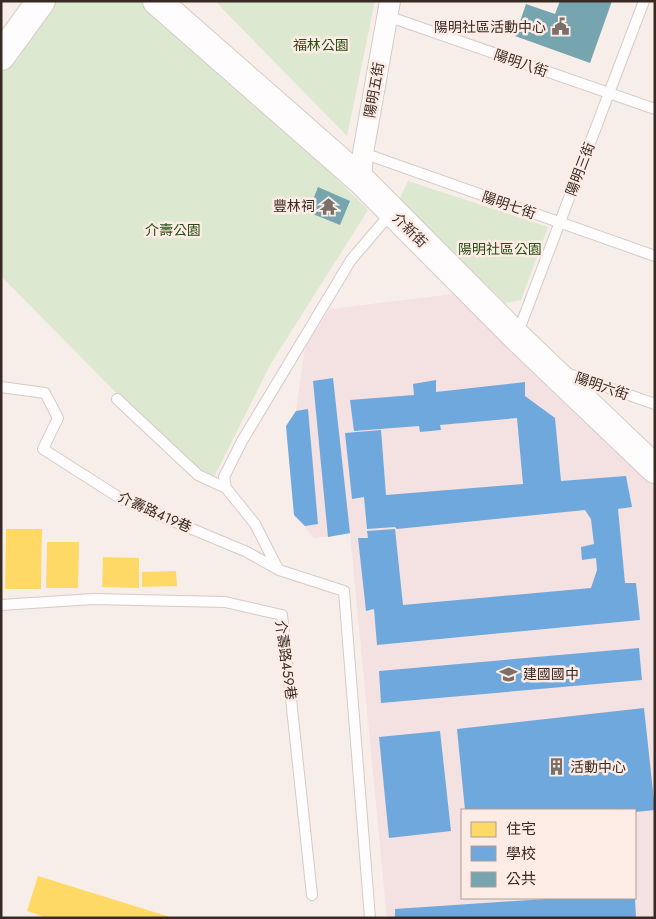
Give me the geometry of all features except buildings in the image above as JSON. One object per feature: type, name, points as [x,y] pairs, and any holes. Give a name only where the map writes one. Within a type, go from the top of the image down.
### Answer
[{"type":"street","points":[[1,56],[41,1]]},
{"type":"street","name":"介新街","points":[[157,1],[362,167],[394,214],[516,336],[655,469]]},
{"type":"street","name":"陽明五街","points":[[362,167],[388,9]]},
{"type":"lane","name":"陽明三街","points":[[516,336],[644,1]]},
{"type":"lane","name":"陽明八街","points":[[388,9],[655,109]]},
{"type":"lane","name":"陽明七街","points":[[362,167],[560,222],[655,256]]},
{"type":"lane","points":[[226,488],[224,477],[242,442],[351,260],[385,220],[394,214]]},
{"type":"lane","name":"陽明六街","points":[[549,368],[655,404]]},
{"type":"lane","name":"介壽路419巷","points":[[1,387],[45,393],[58,418],[43,449],[123,500],[247,552],[279,570],[344,592],[370,918]]},
{"type":"lane","points":[[116,399],[198,476],[226,488],[255,524],[279,570]]},
{"type":"lane","name":"介壽路459巷","points":[[1,605],[93,598],[225,602],[282,615],[312,895]]},
{"type":"shaded area","name":"建國國中","points":[[453,294],[655,486],[655,918],[387,918],[350,534],[314,538],[294,515],[286,426],[296,411],[305,348],[330,309]]},
{"type":"green space","name":"介壽公園","points":[[51,1],[158,1],[368,210],[270,365],[209,487],[1,276],[1,70]]},
{"type":"green space","name":"福林公園","points":[[215,1],[375,1],[347,136]]},
{"type":"green space","name":"陽明社區公園","points":[[408,181],[548,227],[521,300],[505,303],[399,200]]},
{"type":"place","name":"陽明社區活動中心","points":[[560,27]]},
{"type":"place","name":"豐林祠","points":[[329,206]]},
{"type":"place","name":"建國國中","points":[[509,674]]},
{"type":"place","name":"活動中心","points":[[556,767]]}]
